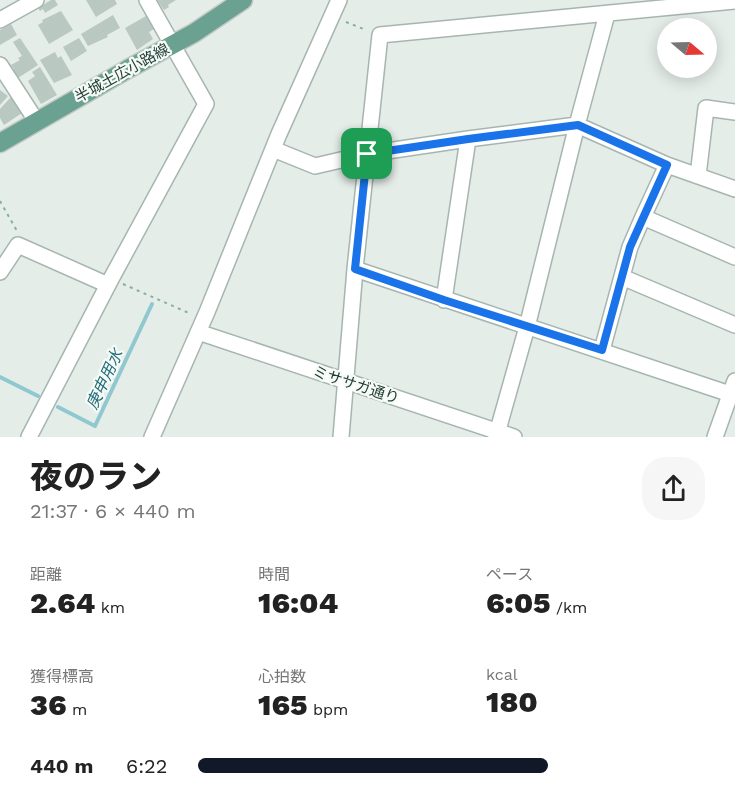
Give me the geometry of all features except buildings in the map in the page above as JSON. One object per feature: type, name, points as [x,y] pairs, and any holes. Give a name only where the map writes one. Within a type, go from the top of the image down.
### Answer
[{"type":"main road","name":"半城土広小路線","points":[[0,143],[194,33],[243,0]]},
{"type":"street","points":[[0,20],[34,0]]},
{"type":"street","points":[[29,437],[206,104],[147,0]]},
{"type":"street","points":[[152,437],[273,149],[339,0]]},
{"type":"street","points":[[341,437],[355,269],[380,35],[735,2]]},
{"type":"street","points":[[497,434],[527,327],[607,14]]},
{"type":"street","points":[[0,64],[37,122]]},
{"type":"street","points":[[699,176],[706,108],[735,112]]},
{"type":"street","points":[[273,149],[315,166],[367,154],[578,125],[667,165],[735,189]]},
{"type":"street","points":[[444,300],[468,139]]},
{"type":"street","points":[[602,350],[630,247],[667,165]]},
{"type":"street","points":[[643,217],[735,257]]},
{"type":"street","points":[[0,272],[18,245],[108,285]]},
{"type":"street","points":[[355,269],[527,327],[733,388],[715,437]]},
{"type":"street","points":[[622,276],[735,325]]},
{"type":"street","name":"ミササガ通り","points":[[198,332],[497,434],[514,437]]},
{"type":"path","points":[[332,17],[380,35]]},
{"type":"path","points":[[0,201],[20,236],[18,245]]},
{"type":"waterway","name":"庚申用水","points":[[58,407],[95,426],[152,304]]},
{"type":"waterway","name":"庚申用水","points":[[0,377],[38,396]]},
{"type":"route","points":[[578,125],[667,165],[630,247],[602,350],[355,269],[367,154],[578,125]]}]
